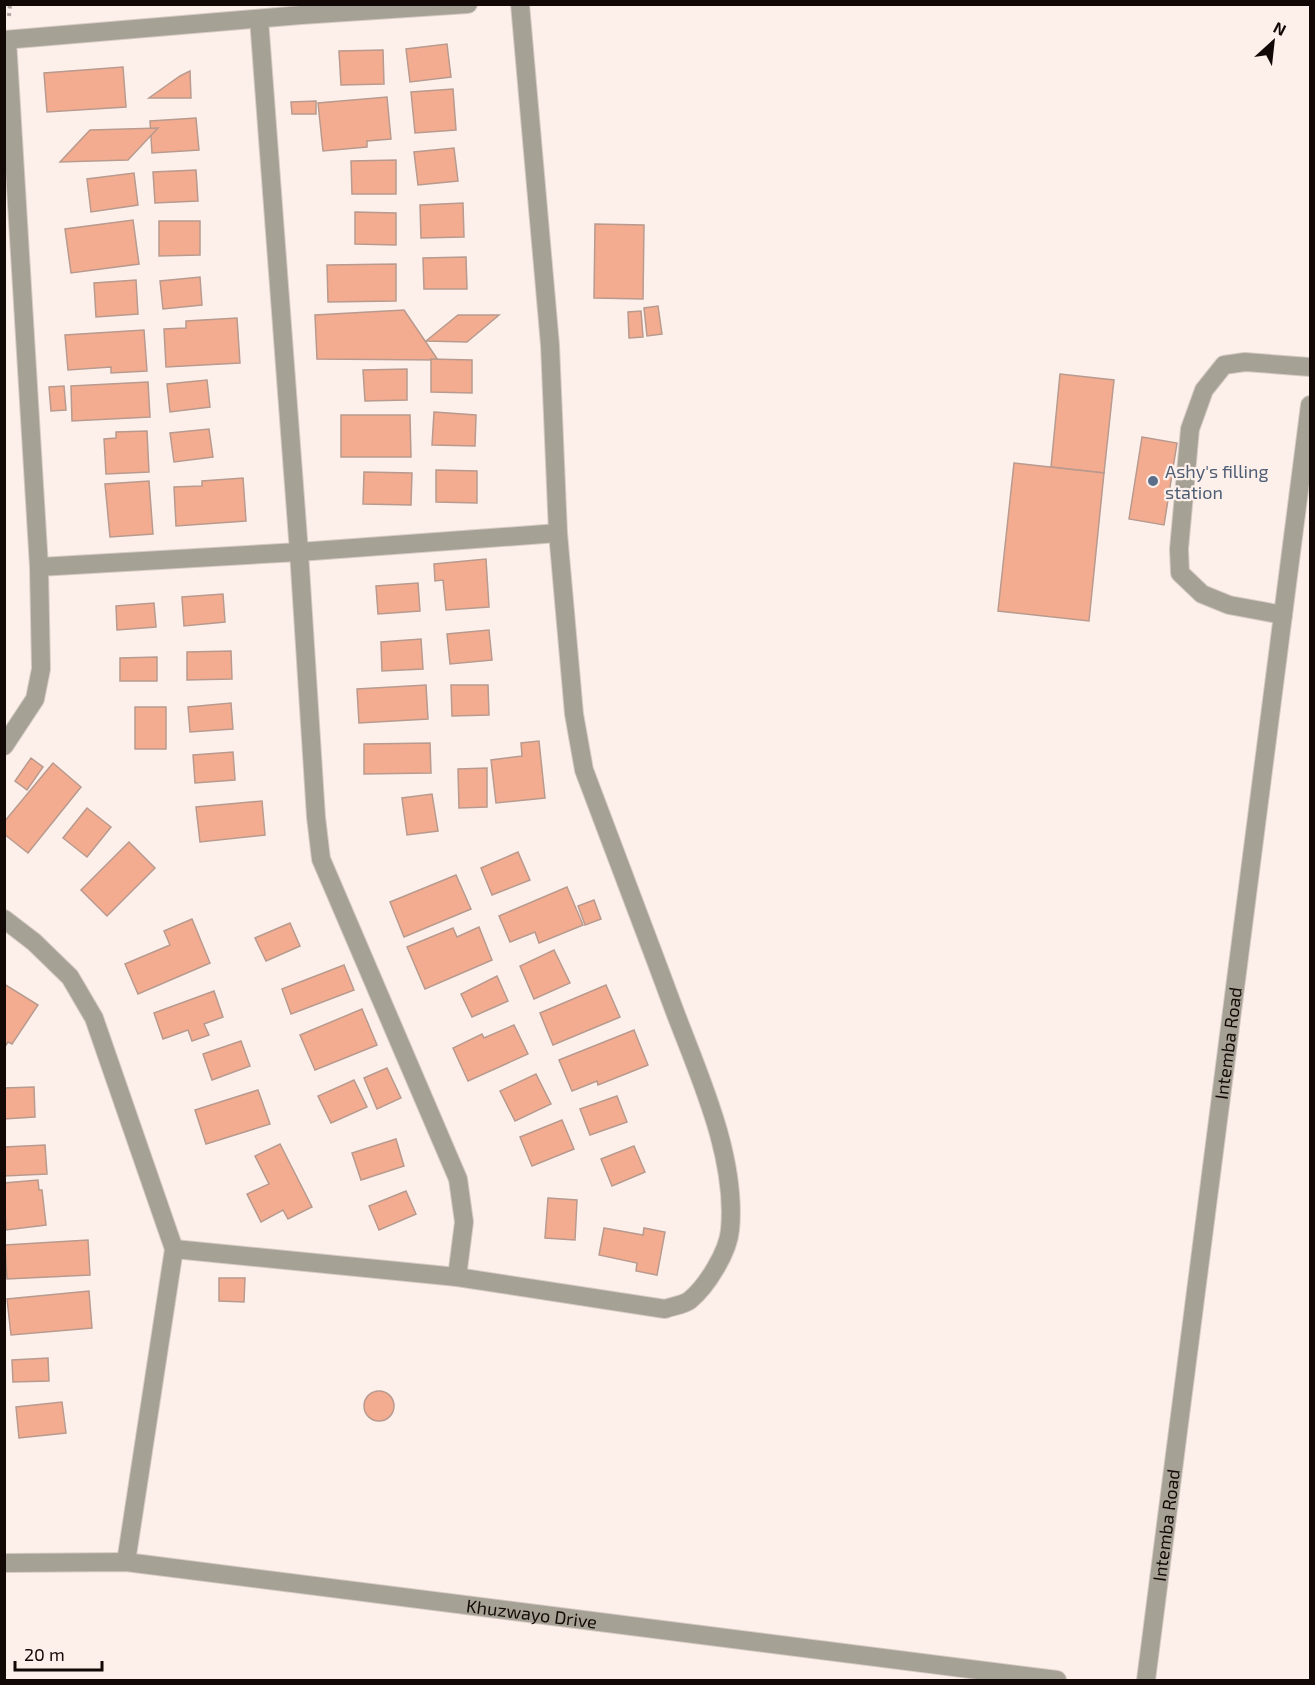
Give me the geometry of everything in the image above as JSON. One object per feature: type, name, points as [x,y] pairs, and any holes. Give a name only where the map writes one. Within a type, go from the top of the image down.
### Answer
[{"type":"street","points":[[4,746],[35,699],[41,669],[39,567],[6,40],[259,19],[342,9],[468,4]]},
{"type":"street","points":[[174,1249],[457,1277],[664,1309],[689,1301],[722,1258],[730,1233],[731,1202],[725,1155],[702,1084],[584,770],[574,714],[558,533],[550,345],[520,4]]},
{"type":"street","points":[[259,19],[299,552],[316,817],[321,859],[458,1179],[464,1222],[457,1277]]},
{"type":"street","points":[[1283,615],[1229,606],[1202,594],[1180,573],[1179,549],[1190,429],[1204,390],[1224,365],[1245,362],[1311,368]]},
{"type":"street","name":"Intemba Road","points":[[1146,1680],[1311,405]]},
{"type":"street","points":[[39,567],[299,552],[558,533]]},
{"type":"street","points":[[4,919],[34,942],[70,976],[94,1018],[174,1249],[126,1562]]},
{"type":"street","name":"Khuzwayo Drive","points":[[4,1563],[126,1562],[1057,1680]]},
{"type":"building","points":[[447,44],[451,77],[410,82],[406,49]]},
{"type":"building","points":[[383,50],[384,84],[341,85],[339,51]]},
{"type":"building","points":[[123,67],[126,107],[47,112],[44,73]]},
{"type":"building","points":[[190,71],[191,98],[149,98],[180,76]]},
{"type":"building","points":[[453,89],[456,130],[415,133],[411,92]]},
{"type":"building","points":[[387,97],[391,139],[367,141],[367,147],[323,151],[318,103]]},
{"type":"building","points":[[316,101],[316,114],[292,114],[291,102]]},
{"type":"building","points":[[196,118],[199,150],[152,153],[150,121]]},
{"type":"building","points":[[158,128],[128,160],[60,162],[90,130]]},
{"type":"building","points":[[454,148],[458,181],[418,185],[414,152]]},
{"type":"building","points":[[396,160],[396,194],[352,194],[351,161]]},
{"type":"building","points":[[196,170],[198,201],[155,203],[153,172]]},
{"type":"building","points":[[134,173],[138,205],[91,212],[87,179]]},
{"type":"building","points":[[463,203],[464,237],[421,238],[420,205]]},
{"type":"building","points":[[355,212],[396,213],[396,245],[355,244]]},
{"type":"building","points":[[133,220],[139,264],[71,273],[65,229]]},
{"type":"building","points":[[159,221],[200,221],[200,255],[159,256]]},
{"type":"building","points":[[595,224],[644,225],[643,299],[594,298]]},
{"type":"building","points":[[466,257],[467,289],[424,289],[423,258]]},
{"type":"building","points":[[396,264],[396,301],[328,302],[327,265]]},
{"type":"building","points":[[200,277],[202,305],[163,309],[160,281]]},
{"type":"building","points":[[136,280],[138,314],[96,317],[94,283]]},
{"type":"building","points":[[658,306],[662,334],[647,336],[644,308]]},
{"type":"building","points":[[404,310],[438,360],[317,359],[315,315]]},
{"type":"building","points":[[641,311],[643,337],[629,338],[628,312]]},
{"type":"building","points":[[458,315],[499,315],[467,342],[426,341]]},
{"type":"building","points":[[237,318],[240,363],[166,367],[164,329],[186,328],[186,321]]},
{"type":"building","points":[[144,330],[147,371],[111,373],[111,367],[68,370],[65,335]]},
{"type":"building","points":[[431,359],[472,360],[472,393],[431,392]]},
{"type":"building","points":[[407,369],[407,400],[365,401],[363,370]]},
{"type":"building","points":[[1060,374],[1114,380],[1104,473],[1051,467]]},
{"type":"building","points":[[207,380],[210,407],[170,412],[167,384]]},
{"type":"building","points":[[148,382],[150,417],[72,421],[71,386]]},
{"type":"building","points":[[64,386],[66,410],[51,411],[49,387]]},
{"type":"building","points":[[434,412],[476,415],[475,446],[432,445]]},
{"type":"building","points":[[341,415],[410,415],[411,457],[341,457]]},
{"type":"building","points":[[209,429],[213,457],[174,462],[170,433]]},
{"type":"building","points":[[147,431],[149,472],[106,474],[104,439],[116,438],[116,432]]},
{"type":"building","name":"Ashy's filling station","points":[[1142,437],[1177,443],[1164,525],[1129,519]]},
{"type":"building","points":[[1014,463],[1104,473],[1089,621],[998,611]]},
{"type":"building","points":[[436,470],[477,471],[477,503],[436,502]]},
{"type":"building","points":[[364,472],[412,473],[411,505],[363,504]]},
{"type":"building","points":[[243,478],[246,521],[176,526],[174,487],[202,486],[202,481]]},
{"type":"building","points":[[149,481],[153,534],[110,537],[105,484]]},
{"type":"building","points":[[486,559],[489,607],[446,610],[443,580],[435,581],[434,564]]},
{"type":"building","points":[[418,583],[420,611],[378,614],[376,586]]},
{"type":"building","points":[[223,594],[225,622],[184,626],[182,597]]},
{"type":"building","points":[[154,603],[156,627],[117,630],[116,606]]},
{"type":"building","points":[[489,630],[492,660],[450,664],[447,634]]},
{"type":"building","points":[[421,639],[423,669],[382,671],[381,642]]},
{"type":"building","points":[[231,651],[232,679],[187,680],[187,652]]},
{"type":"building","points":[[157,657],[157,681],[120,681],[120,658]]},
{"type":"building","points":[[426,685],[428,719],[359,723],[357,689]]},
{"type":"building","points":[[451,685],[488,685],[489,715],[452,716]]},
{"type":"building","points":[[231,703],[233,729],[190,732],[188,707]]},
{"type":"building","points":[[135,707],[166,707],[166,749],[135,749]]},
{"type":"building","points":[[539,741],[545,798],[496,803],[491,760],[522,756],[521,743]]},
{"type":"building","points":[[430,743],[431,773],[364,774],[364,744]]},
{"type":"building","points":[[233,752],[235,780],[195,783],[193,755]]},
{"type":"building","points":[[31,758],[43,767],[27,790],[15,781]]},
{"type":"building","points":[[53,763],[81,787],[28,853],[4,834],[4,822]]},
{"type":"building","points":[[487,768],[487,807],[459,808],[458,769]]},
{"type":"building","points":[[432,794],[438,831],[407,835],[402,798]]},
{"type":"building","points":[[262,801],[265,835],[200,842],[196,807]]},
{"type":"building","points":[[87,808],[111,827],[87,857],[63,838]]},
{"type":"building","points":[[129,842],[155,868],[107,916],[81,890]]},
{"type":"building","points":[[518,852],[530,880],[492,895],[481,868]]},
{"type":"building","points":[[456,875],[471,909],[404,937],[390,902]]},
{"type":"building","points":[[567,887],[583,925],[539,943],[535,932],[510,942],[499,916]]},
{"type":"building","points":[[594,900],[601,919],[585,925],[578,906]]},
{"type":"building","points":[[192,919],[210,963],[138,994],[125,964],[170,945],[164,931]]},
{"type":"building","points":[[290,923],[300,946],[266,961],[255,938]]},
{"type":"building","points":[[479,927],[492,960],[425,989],[407,947],[453,928],[457,937]]},
{"type":"building","points":[[554,950],[570,983],[534,999],[520,966]]},
{"type":"building","points":[[344,965],[354,990],[291,1014],[282,989]]},
{"type":"building","points":[[497,976],[508,1001],[472,1017],[461,994]]},
{"type":"building","points":[[4,984],[38,1005],[12,1044],[8,1042],[4,1048]]},
{"type":"building","points":[[606,985],[620,1017],[553,1045],[540,1013]]},
{"type":"building","points":[[214,991],[223,1017],[204,1024],[209,1035],[192,1041],[188,1030],[163,1039],[154,1013]]},
{"type":"building","points":[[362,1009],[377,1045],[315,1070],[300,1035]]},
{"type":"building","points":[[514,1025],[528,1054],[468,1081],[453,1048],[482,1034],[484,1038]]},
{"type":"building","points":[[634,1030],[648,1065],[598,1085],[597,1081],[572,1091],[559,1060]]},
{"type":"building","points":[[241,1041],[250,1066],[212,1080],[203,1054]]},
{"type":"building","points":[[387,1068],[401,1098],[377,1109],[364,1078]]},
{"type":"building","points":[[536,1074],[551,1104],[515,1121],[500,1091]]},
{"type":"building","points":[[354,1080],[367,1107],[331,1123],[318,1096]]},
{"type":"building","points":[[34,1087],[35,1117],[4,1119],[4,1088]]},
{"type":"building","points":[[258,1090],[270,1124],[206,1144],[195,1110]]},
{"type":"building","points":[[617,1096],[627,1122],[590,1135],[580,1109]]},
{"type":"building","points":[[562,1120],[574,1149],[532,1166],[520,1137]]},
{"type":"building","points":[[396,1139],[404,1166],[361,1180],[352,1153]]},
{"type":"building","points":[[280,1144],[312,1207],[288,1219],[283,1210],[261,1222],[247,1194],[269,1184],[255,1156]]},
{"type":"building","points":[[45,1145],[47,1174],[4,1176],[4,1147]]},
{"type":"building","points":[[634,1146],[645,1172],[612,1186],[601,1159]]},
{"type":"building","points":[[38,1180],[39,1190],[42,1190],[46,1225],[6,1230],[4,1183]]},
{"type":"building","points":[[406,1191],[416,1214],[379,1230],[369,1206]]},
{"type":"building","points":[[548,1198],[577,1200],[575,1240],[545,1238]]},
{"type":"building","points":[[604,1228],[643,1235],[644,1228],[665,1232],[657,1275],[636,1271],[637,1263],[599,1255]]},
{"type":"building","points":[[88,1240],[90,1275],[7,1279],[5,1245]]},
{"type":"building","points":[[219,1278],[245,1278],[244,1302],[219,1301]]},
{"type":"building","points":[[89,1291],[92,1328],[11,1335],[7,1299]]},
{"type":"building","points":[[48,1358],[49,1381],[13,1382],[12,1360]]},
{"type":"building","points":[[379,1391],[390,1395],[394,1406],[390,1417],[379,1421],[368,1417],[364,1406],[368,1395]]},
{"type":"building","points":[[62,1402],[66,1433],[19,1438],[16,1407]]},
{"type":"place","name":"Ashy's filling station","points":[[1153,481]]}]
